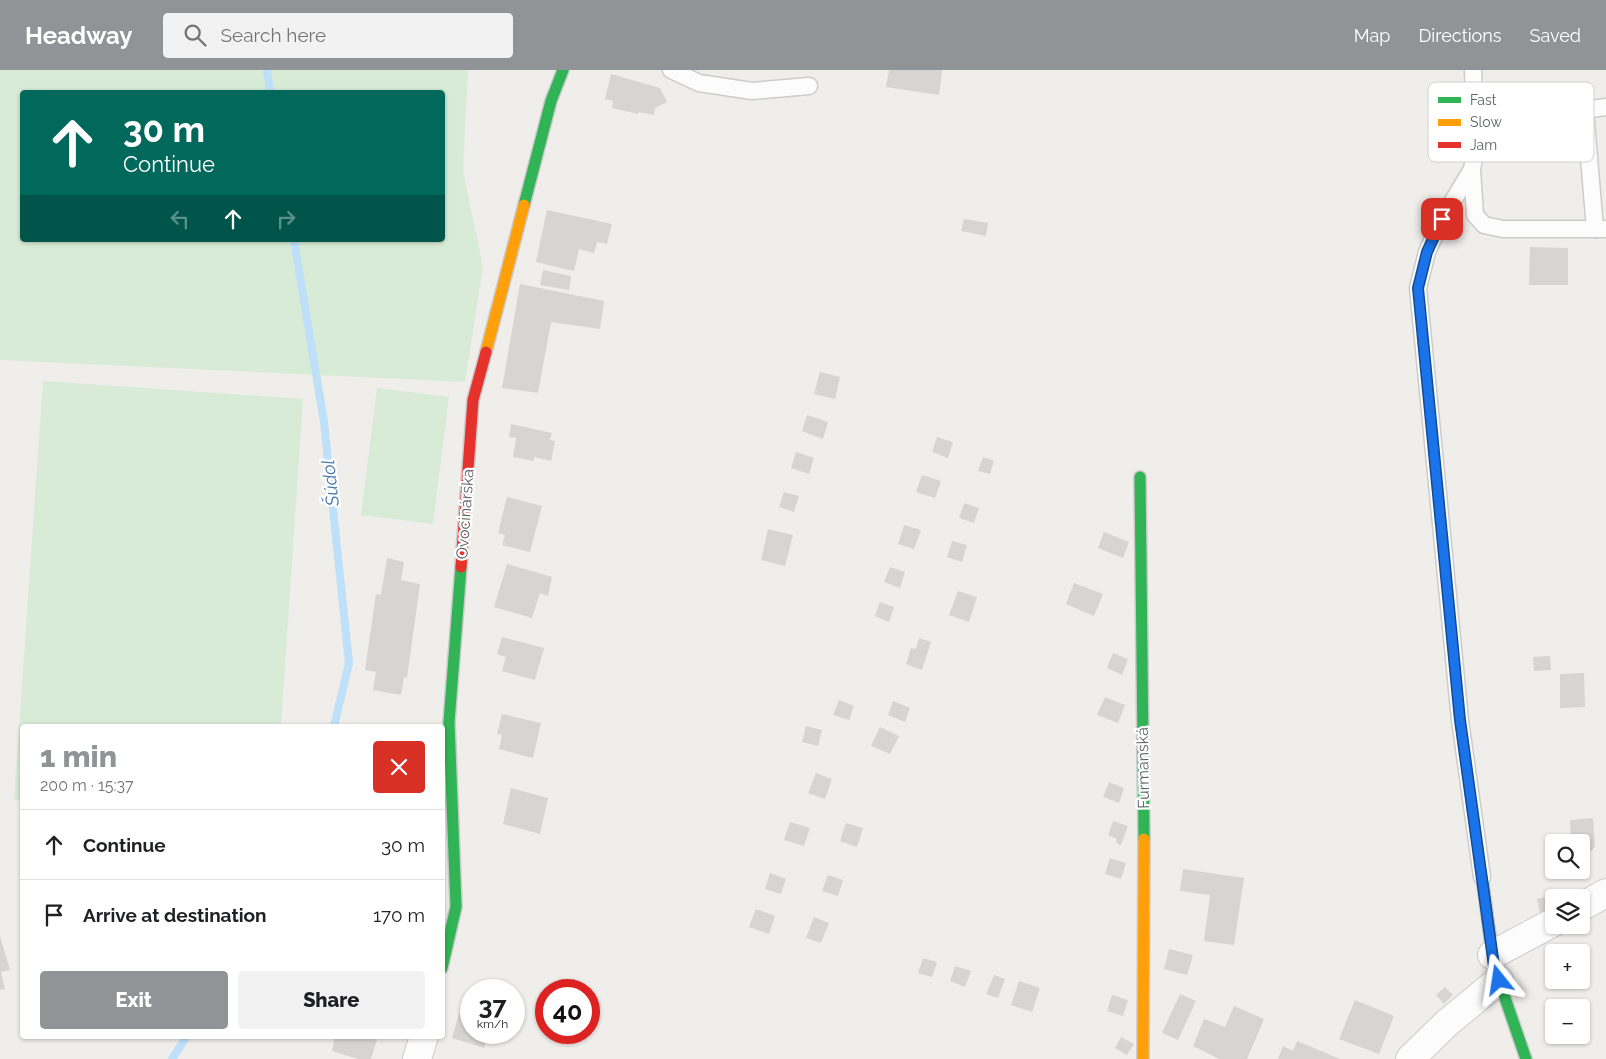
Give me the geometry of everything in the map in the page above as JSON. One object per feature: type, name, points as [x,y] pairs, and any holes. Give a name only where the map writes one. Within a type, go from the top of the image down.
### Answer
[{"type":"street","name":"Ovocinárska","points":[[445,955],[456,907],[449,722],[473,400],[550,101],[563,70]]},
{"type":"street","name":"Furmanská","points":[[1140,477],[1144,831],[1143,1059]]},
{"type":"street","points":[[1482,877],[1496,968],[1526,1059]]},
{"type":"street","points":[[1590,901],[1606,893]]},
{"type":"street","points":[[1410,1059],[1448,1023],[1496,968],[1545,929]]},
{"type":"street","points":[[417,1059],[423,1039]]},
{"type":"lane","points":[[671,70],[699,83],[752,91],[809,86]]},
{"type":"lane","points":[[1473,162],[1472,169],[1475,215],[1484,225],[1503,229],[1601,229],[1592,162]]},
{"type":"lane","points":[[1472,169],[1442,219],[1427,252],[1418,288],[1460,720],[1482,877]]},
{"type":"green space","points":[[0,70],[468,70],[463,171],[483,267],[465,382],[0,360]]},
{"type":"green space","points":[[43,381],[303,399],[281,724],[20,724],[20,800],[14,800]]},
{"type":"green space","points":[[377,388],[449,397],[433,524],[361,515]]},
{"type":"building","points":[[889,70],[942,70],[939,95],[886,87]]},
{"type":"building","points":[[611,74],[660,88],[667,102],[655,108],[654,115],[638,112],[638,114],[612,108],[613,101],[605,99]]},
{"type":"building","points":[[547,210],[612,224],[607,244],[597,242],[594,253],[579,249],[574,271],[536,262]]},
{"type":"building","points":[[964,219],[988,223],[986,236],[961,231]]},
{"type":"building","points":[[1530,247],[1568,248],[1568,285],[1529,285]]},
{"type":"building","points":[[543,270],[571,276],[569,290],[540,285]]},
{"type":"building","points":[[520,284],[604,301],[600,329],[551,322],[538,393],[502,388]]},
{"type":"building","points":[[820,372],[840,377],[835,399],[814,394]]},
{"type":"building","points":[[807,415],[828,422],[823,439],[802,431]]},
{"type":"building","points":[[511,424],[552,433],[550,440],[555,441],[551,461],[534,457],[534,461],[513,457],[516,438],[509,437]]},
{"type":"building","points":[[937,437],[953,442],[948,458],[932,452]]},
{"type":"building","points":[[796,452],[814,458],[809,474],[791,468]]},
{"type":"building","points":[[983,457],[994,461],[990,474],[978,471]]},
{"type":"building","points":[[922,475],[941,481],[935,498],[916,492]]},
{"type":"building","points":[[784,492],[799,496],[794,512],[779,507]]},
{"type":"building","points":[[507,497],[542,506],[530,552],[502,545],[505,535],[498,533]]},
{"type":"building","points":[[964,503],[979,508],[974,523],[959,518]]},
{"type":"building","points":[[904,525],[921,530],[914,549],[898,544]]},
{"type":"building","points":[[768,529],[793,535],[785,566],[761,560]]},
{"type":"building","points":[[1104,532],[1129,542],[1123,558],[1098,548]]},
{"type":"building","points":[[952,541],[967,545],[962,562],[947,557]]},
{"type":"building","points":[[387,558],[404,562],[401,580],[420,584],[407,678],[404,677],[401,695],[373,690],[376,672],[365,670],[376,594],[381,595]]},
{"type":"building","points":[[507,564],[552,577],[548,596],[540,593],[532,618],[494,607]]},
{"type":"building","points":[[890,567],[905,572],[900,588],[884,582]]},
{"type":"building","points":[[1074,583],[1103,594],[1094,616],[1066,604]]},
{"type":"building","points":[[958,591],[977,597],[969,622],[949,615]]},
{"type":"building","points":[[880,602],[894,607],[889,622],[875,616]]},
{"type":"building","points":[[502,637],[544,648],[535,680],[502,671],[506,657],[497,654]]},
{"type":"building","points":[[919,638],[931,642],[922,670],[906,664],[911,648],[916,649]]},
{"type":"building","points":[[1113,653],[1128,659],[1122,675],[1107,668]]},
{"type":"building","points":[[1550,656],[1551,670],[1534,671],[1533,657]]},
{"type":"building","points":[[1584,673],[1585,707],[1560,708],[1560,674]]},
{"type":"building","points":[[1105,697],[1125,705],[1118,723],[1097,715]]},
{"type":"building","points":[[839,700],[854,706],[849,720],[833,715]]},
{"type":"building","points":[[893,701],[910,708],[905,722],[888,715]]},
{"type":"building","points":[[502,714],[541,723],[533,758],[499,749],[502,735],[497,734]]},
{"type":"building","points":[[806,726],[822,730],[818,746],[802,742]]},
{"type":"building","points":[[880,727],[899,736],[890,754],[871,746]]},
{"type":"building","points":[[816,773],[832,779],[825,799],[808,793]]},
{"type":"building","points":[[1109,782],[1124,788],[1119,803],[1103,797]]},
{"type":"building","points":[[511,788],[548,798],[540,834],[503,824]]},
{"type":"building","points":[[1593,818],[1595,847],[1591,851],[1590,834],[1571,834],[1570,820]]},
{"type":"building","points":[[1113,821],[1128,826],[1121,845],[1116,843],[1117,839],[1108,835]]},
{"type":"building","points":[[790,822],[810,828],[804,846],[784,840]]},
{"type":"building","points":[[846,823],[863,828],[857,847],[840,841]]},
{"type":"building","points":[[1110,858],[1126,863],[1121,879],[1105,874]]},
{"type":"building","points":[[1183,869],[1244,878],[1234,945],[1204,941],[1210,895],[1180,891]]},
{"type":"building","points":[[770,873],[786,879],[781,894],[765,889]]},
{"type":"building","points":[[828,875],[843,880],[838,896],[822,891]]},
{"type":"building","points":[[1545,897],[1545,913],[1540,914],[1537,899]]},
{"type":"building","points":[[756,909],[775,916],[769,934],[749,927]]},
{"type":"building","points":[[814,917],[829,923],[821,943],[806,938]]},
{"type":"building","points":[[0,936],[10,970],[1,972],[5,989],[0,990]]},
{"type":"building","points":[[1169,949],[1193,955],[1187,975],[1164,969]]},
{"type":"building","points":[[923,958],[937,962],[932,977],[918,973]]},
{"type":"building","points":[[955,966],[971,971],[965,987],[950,981]]},
{"type":"building","points":[[994,975],[1005,979],[998,998],[986,994]]},
{"type":"building","points":[[1019,981],[1040,988],[1032,1012],[1011,1005]]},
{"type":"building","points":[[1445,987],[1453,995],[1444,1004],[1436,995]]},
{"type":"building","points":[[1180,994],[1196,1001],[1178,1040],[1162,1033]]},
{"type":"building","points":[[1112,995],[1128,1000],[1123,1016],[1107,1011]]},
{"type":"building","points":[[1355,1000],[1394,1016],[1379,1054],[1339,1039]]},
{"type":"building","points":[[1234,1006],[1264,1019],[1247,1059],[1219,1059],[1193,1046],[1204,1019],[1225,1027]]},
{"type":"building","points":[[460,1010],[460,1040],[452,1038]]},
{"type":"building","points":[[1121,1037],[1134,1044],[1127,1055],[1115,1048]]},
{"type":"building","points":[[334,1039],[377,1039],[371,1059],[358,1059],[332,1051]]},
{"type":"building","points":[[1297,1041],[1340,1059],[1278,1059],[1283,1046],[1293,1051]]},
{"type":"building","points":[[471,1044],[485,1044],[484,1048]]},
{"type":"waterway","name":"Šúdol","points":[[267,70],[270,90]]},
{"type":"waterway","name":"Šúdol","points":[[294,242],[324,422],[349,663],[334,724]]},
{"type":"waterway","name":"Šúdol","points":[[172,1059],[185,1039]]},
{"type":"traffic: fast","points":[[524,205],[551,101],[563,70]]},
{"type":"traffic: fast","points":[[1140,477],[1144,839]]},
{"type":"traffic: fast","points":[[445,955],[456,907],[449,722],[461,567]]},
{"type":"traffic: fast","points":[[1482,877],[1494,966],[1526,1059]]},
{"type":"traffic: slow","points":[[486,352],[524,205]]},
{"type":"traffic: slow","points":[[1143,1059],[1144,839]]},
{"type":"traffic: jam","points":[[461,567],[473,400],[486,352]]},
{"type":"route","points":[[1442,219],[1427,252],[1418,288],[1460,720],[1494,966],[1499,980]]}]
